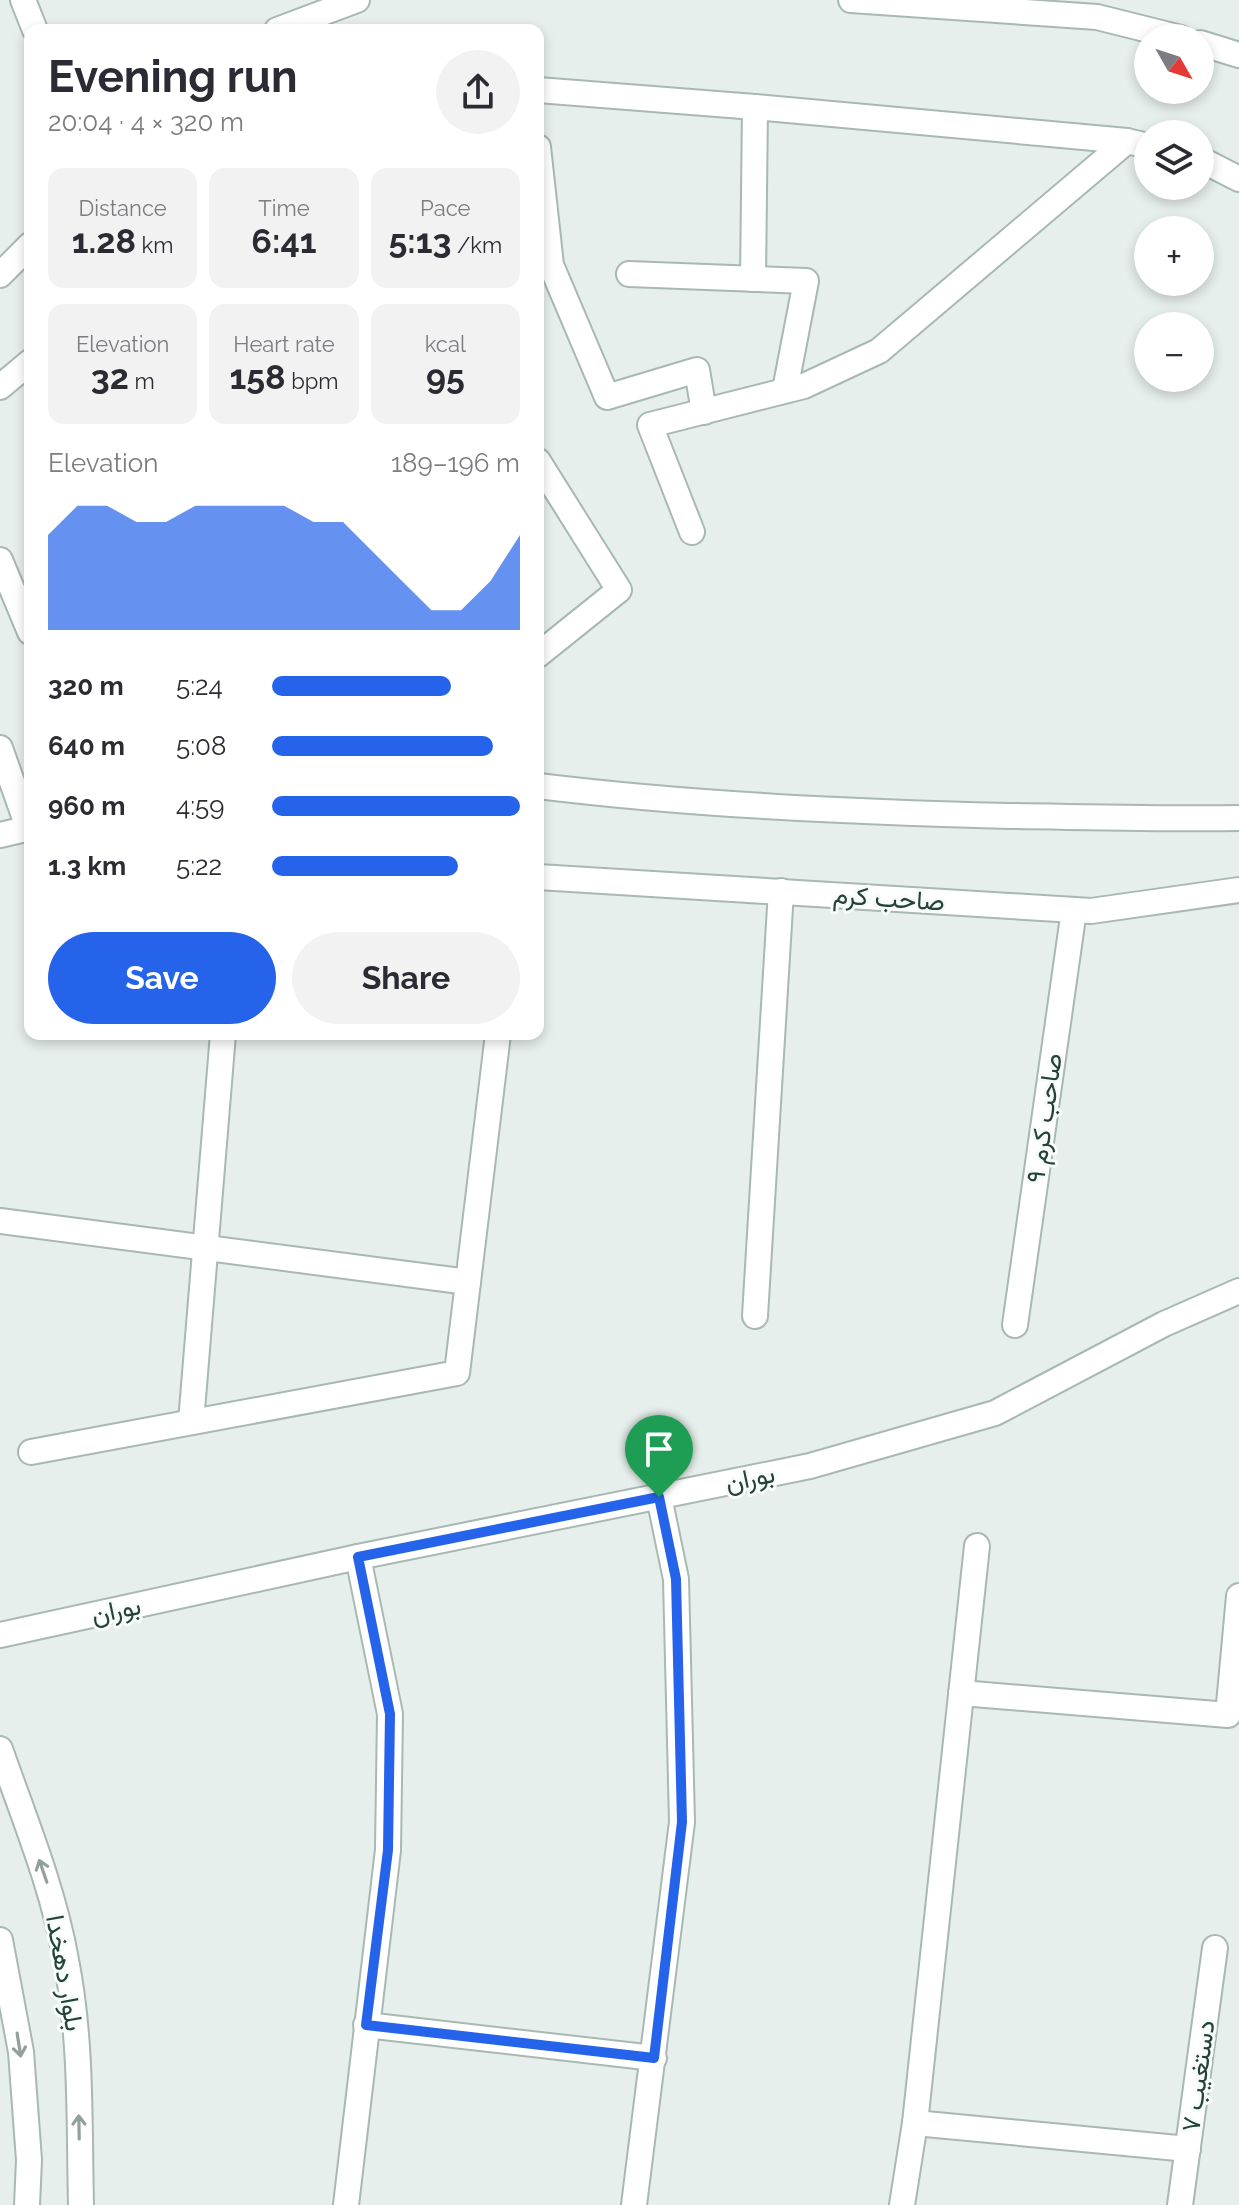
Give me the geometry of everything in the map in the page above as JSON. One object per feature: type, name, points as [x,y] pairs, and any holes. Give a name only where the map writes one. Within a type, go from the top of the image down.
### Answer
[{"type":"street","points":[[23,0],[33,24]]},
{"type":"street","points":[[293,24],[357,0]]},
{"type":"street","points":[[851,0],[1097,17],[1134,26]]},
{"type":"street","points":[[1214,46],[1239,55]]},
{"type":"street","points":[[544,90],[755,107],[1134,144]]},
{"type":"street","points":[[753,279],[755,107]]},
{"type":"street","points":[[692,532],[650,425],[804,386],[879,351],[1134,146]]},
{"type":"street","points":[[1214,166],[1239,179]]},
{"type":"street","points":[[544,201],[551,265],[607,397],[697,370],[704,412]]},
{"type":"street","points":[[0,275],[24,251]]},
{"type":"street","points":[[629,274],[806,281],[785,390]]},
{"type":"street","points":[[0,387],[24,367]]},
{"type":"street","points":[[544,471],[619,590],[544,650]]},
{"type":"street","points":[[0,560],[24,618]]},
{"type":"street","points":[[0,748],[24,814]]},
{"type":"street","points":[[544,787],[861,813],[1239,818]]},
{"type":"street","points":[[0,835],[24,829]]},
{"type":"street","name":"صاحب کرم","points":[[544,877],[1091,911],[1239,890]]},
{"type":"street","points":[[755,1316],[781,891]]},
{"type":"street","name":"صاحب کرم ۹","points":[[1015,1325],[1074,910]]},
{"type":"street","points":[[191,1422],[223,1040]]},
{"type":"street","points":[[31,1452],[457,1373],[497,1040]]},
{"type":"street","points":[[0,1221],[468,1282]]},
{"type":"street","name":"بوران","points":[[0,1635],[358,1557],[810,1466],[995,1413],[1164,1324],[1239,1291]]},
{"type":"street","points":[[634,2205],[682,1822],[676,1579],[659,1497]]},
{"type":"street","points":[[902,2205],[915,2123],[977,1546]]},
{"type":"street","points":[[346,2205],[388,1850],[390,1714],[358,1557]]},
{"type":"street","points":[[961,1693],[1228,1715],[1239,1596]]},
{"type":"street","name":"بلوار دهخدا","points":[[0,1749],[49,1889],[66,1959],[77,2036],[81,2205]]},
{"type":"street","points":[[0,1940],[21,2052],[29,2160],[27,2205]]},
{"type":"street","name":"دستغیب ۷","points":[[1180,2205],[1215,1948]]},
{"type":"street","points":[[366,2025],[654,2058]]},
{"type":"street","points":[[915,2123],[1188,2149]]},
{"type":"route","points":[[659,1497],[676,1579],[682,1822],[654,2058],[366,2025],[388,1850],[390,1714],[358,1557],[659,1497]]}]
